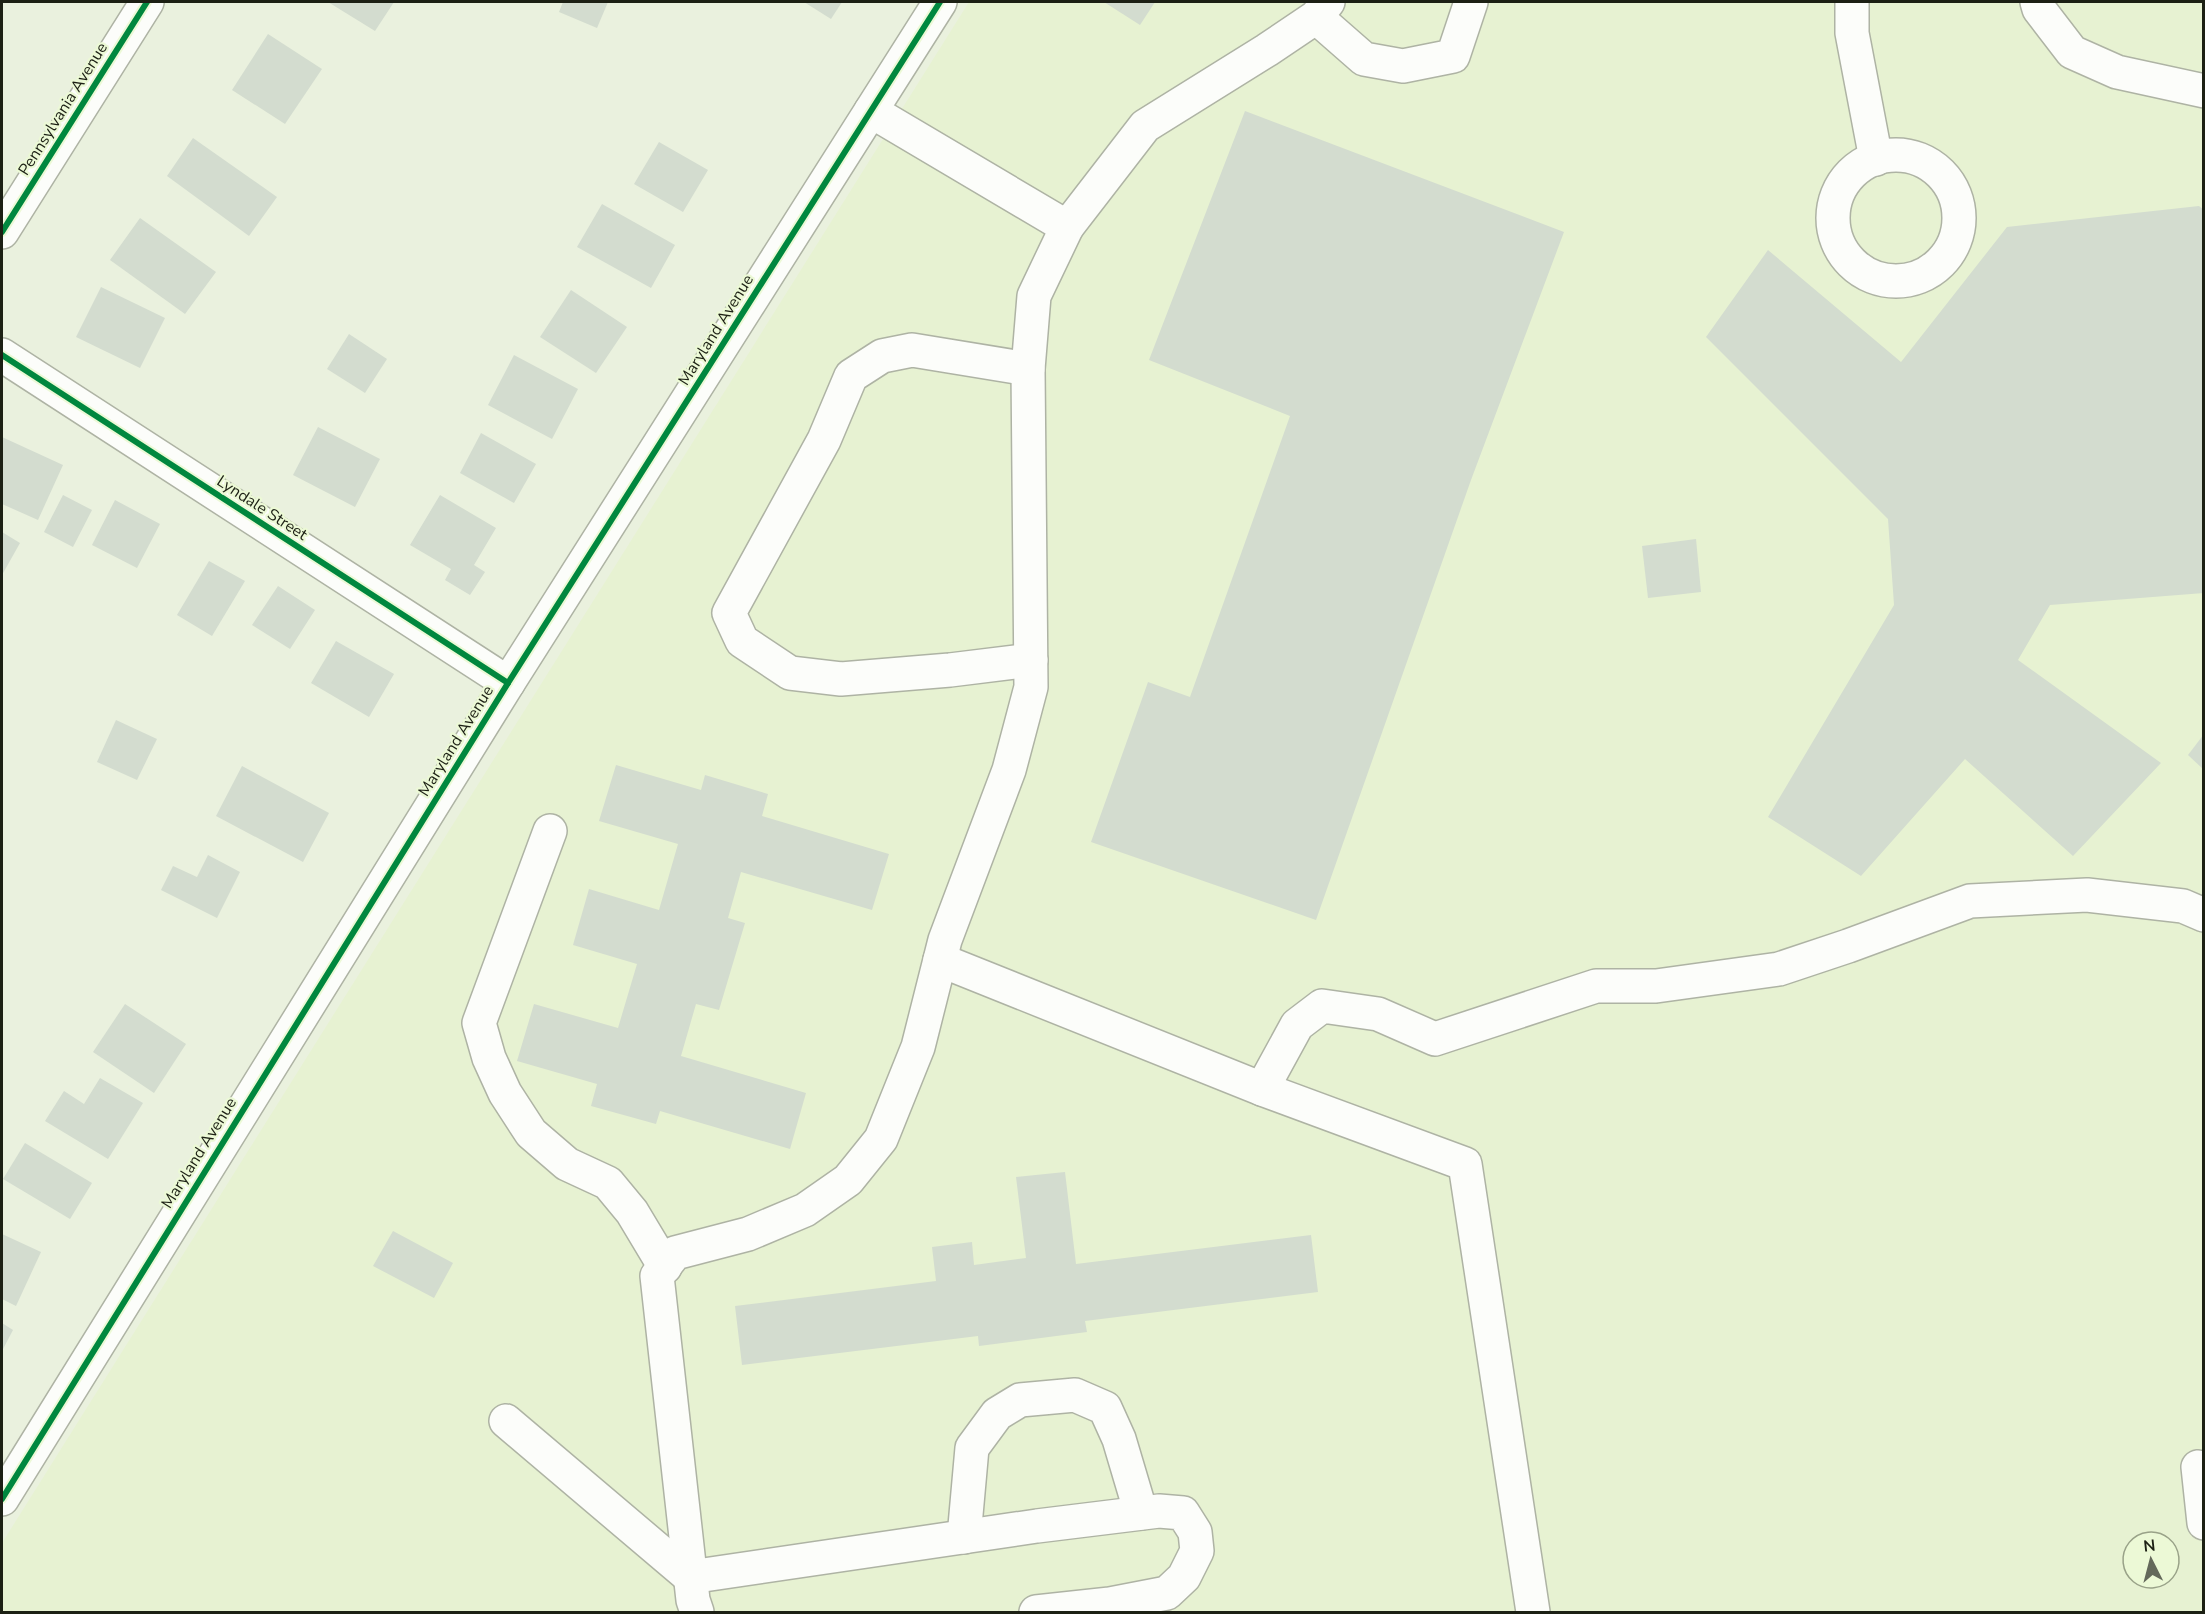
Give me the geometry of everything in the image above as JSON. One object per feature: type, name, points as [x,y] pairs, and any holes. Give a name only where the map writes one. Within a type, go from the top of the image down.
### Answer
[{"type":"street","name":"Pennsylvania Avenue","points":[[2,232],[147,2]]},
{"type":"street","name":"Maryland Avenue","points":[[2,1498],[508,683],[940,2]]},
{"type":"street","points":[[697,1612],[690,1577],[657,1276],[675,1253],[748,1234],[805,1210],[848,1180],[881,1139],[918,1047],[945,940],[1009,770],[1031,687],[1028,369],[1034,296],[1067,227],[1145,126],[1267,50],[1322,9],[1364,59],[1403,66],[1454,56],[1471,2]]},
{"type":"street","points":[[1852,2],[1852,33],[1876,159]]},
{"type":"street","points":[[2037,2],[2039,9],[2072,52],[2117,72],[2204,92]]},
{"type":"street","points":[[871,111],[1067,227]]},
{"type":"street","points":[[1028,369],[912,350],[882,356],[851,376],[824,440],[729,613],[742,641],[790,673],[841,679],[950,670],[1031,660]]},
{"type":"street","name":"Lyndale Street","points":[[2,355],[508,683]]},
{"type":"street","points":[[550,831],[479,1023],[489,1058],[505,1093],[531,1133],[567,1164],[608,1183],[632,1212],[665,1267]]},
{"type":"street","points":[[1262,1089],[1297,1025],[1322,1006],[1378,1014],[1435,1039],[1596,986],[1656,986],[1779,969],[1970,901],[2087,894],[2183,906],[2204,915]]},
{"type":"street","points":[[940,960],[1262,1089],[1465,1164],[1496,1354],[1533,1612]]},
{"type":"street","points":[[964,1537],[972,1448],[997,1414],[1020,1400],[1075,1395],[1105,1408],[1119,1439],[1141,1513]]},
{"type":"street","points":[[506,1421],[690,1577],[1159,1511],[1183,1513],[1195,1532],[1197,1551],[1184,1577],[1167,1593],[1110,1604],[1036,1612]]},
{"type":"street","points":[[2198,1467],[2204,1523]]},
{"type":"shaded area","points":[[969,2],[2203,2],[2203,1612],[2,1612],[2,1543]]},
{"type":"building","points":[[328,2],[394,2],[375,31]]},
{"type":"building","points":[[563,2],[608,2],[597,28],[559,12]]},
{"type":"building","points":[[804,2],[842,2],[831,19]]},
{"type":"building","points":[[1104,2],[1155,2],[1140,25]]},
{"type":"building","points":[[268,34],[322,69],[285,124],[232,90]]},
{"type":"building","points":[[1245,111],[1564,232],[1471,480],[1316,920],[1091,842],[1148,682],[1190,697],[1290,416],[1149,360]]},
{"type":"building","points":[[193,138],[277,197],[249,236],[167,176]]},
{"type":"building","points":[[659,142],[708,170],[683,212],[634,184]]},
{"type":"building","points":[[602,204],[675,245],[651,288],[577,247]]},
{"type":"building","points":[[2199,206],[2204,210],[2204,593],[2050,605],[2018,660],[2161,763],[2073,856],[1965,759],[1861,876],[1768,817],[1894,605],[1888,519],[1706,337],[1768,250],[1901,362],[2007,227]]},
{"type":"building","points":[[140,218],[216,272],[185,314],[110,260]]},
{"type":"building","points":[[101,287],[165,318],[140,368],[76,337]]},
{"type":"building","points":[[571,290],[627,327],[596,373],[540,337]]},
{"type":"building","points":[[349,334],[387,359],[365,393],[327,369]]},
{"type":"building","points":[[514,355],[578,389],[552,439],[488,405]]},
{"type":"building","points":[[318,427],[380,459],[355,507],[293,475]]},
{"type":"building","points":[[481,433],[536,464],[514,503],[460,473]]},
{"type":"building","points":[[2,437],[63,465],[38,520],[2,504]]},
{"type":"building","points":[[63,495],[92,510],[73,547],[44,532]]},
{"type":"building","points":[[440,495],[496,528],[474,565],[485,572],[470,595],[445,580],[451,569],[410,545]]},
{"type":"building","points":[[115,500],[160,524],[137,568],[92,545]]},
{"type":"building","points":[[2,532],[20,543],[2,575]]},
{"type":"building","points":[[1696,539],[1701,592],[1648,598],[1642,546]]},
{"type":"building","points":[[209,561],[245,581],[212,636],[177,615]]},
{"type":"building","points":[[278,586],[315,610],[290,649],[252,625]]},
{"type":"building","points":[[336,641],[394,674],[369,717],[311,683]]},
{"type":"building","points":[[116,720],[157,739],[137,780],[97,762]]},
{"type":"building","points":[[2204,734],[2204,770],[2188,755]]},
{"type":"building","points":[[616,765],[701,790],[705,775],[768,794],[762,816],[889,854],[872,910],[741,872],[728,918],[745,923],[719,1010],[696,1004],[681,1056],[806,1093],[790,1149],[660,1111],[656,1124],[591,1106],[597,1084],[517,1061],[534,1004],[618,1028],[637,964],[573,945],[589,889],[659,910],[678,844],[599,821]]},
{"type":"building","points":[[242,766],[329,813],[303,862],[216,816]]},
{"type":"building","points":[[208,855],[240,872],[217,918],[161,890],[173,866],[197,877]]},
{"type":"building","points":[[125,1004],[186,1044],[154,1093],[93,1052]]},
{"type":"building","points":[[100,1078],[143,1103],[108,1159],[45,1121],[64,1091],[84,1104]]},
{"type":"building","points":[[25,1143],[92,1183],[70,1219],[3,1179]]},
{"type":"building","points":[[1065,1172],[1076,1264],[1311,1235],[1318,1292],[1085,1321],[1087,1332],[979,1346],[978,1336],[742,1365],[735,1306],[936,1281],[932,1247],[972,1242],[974,1265],[1026,1258],[1016,1177]]},
{"type":"building","points":[[393,1231],[453,1263],[434,1298],[373,1266]]},
{"type":"building","points":[[2,1234],[41,1252],[16,1306],[2,1299]]},
{"type":"building","points":[[2,1323],[13,1330],[2,1351]]},
{"type":"cycle path","points":[[2,232],[147,2]]},
{"type":"cycle path","points":[[2,1499],[508,683],[940,2]]},
{"type":"cycle path","points":[[2,355],[508,683]]}]
